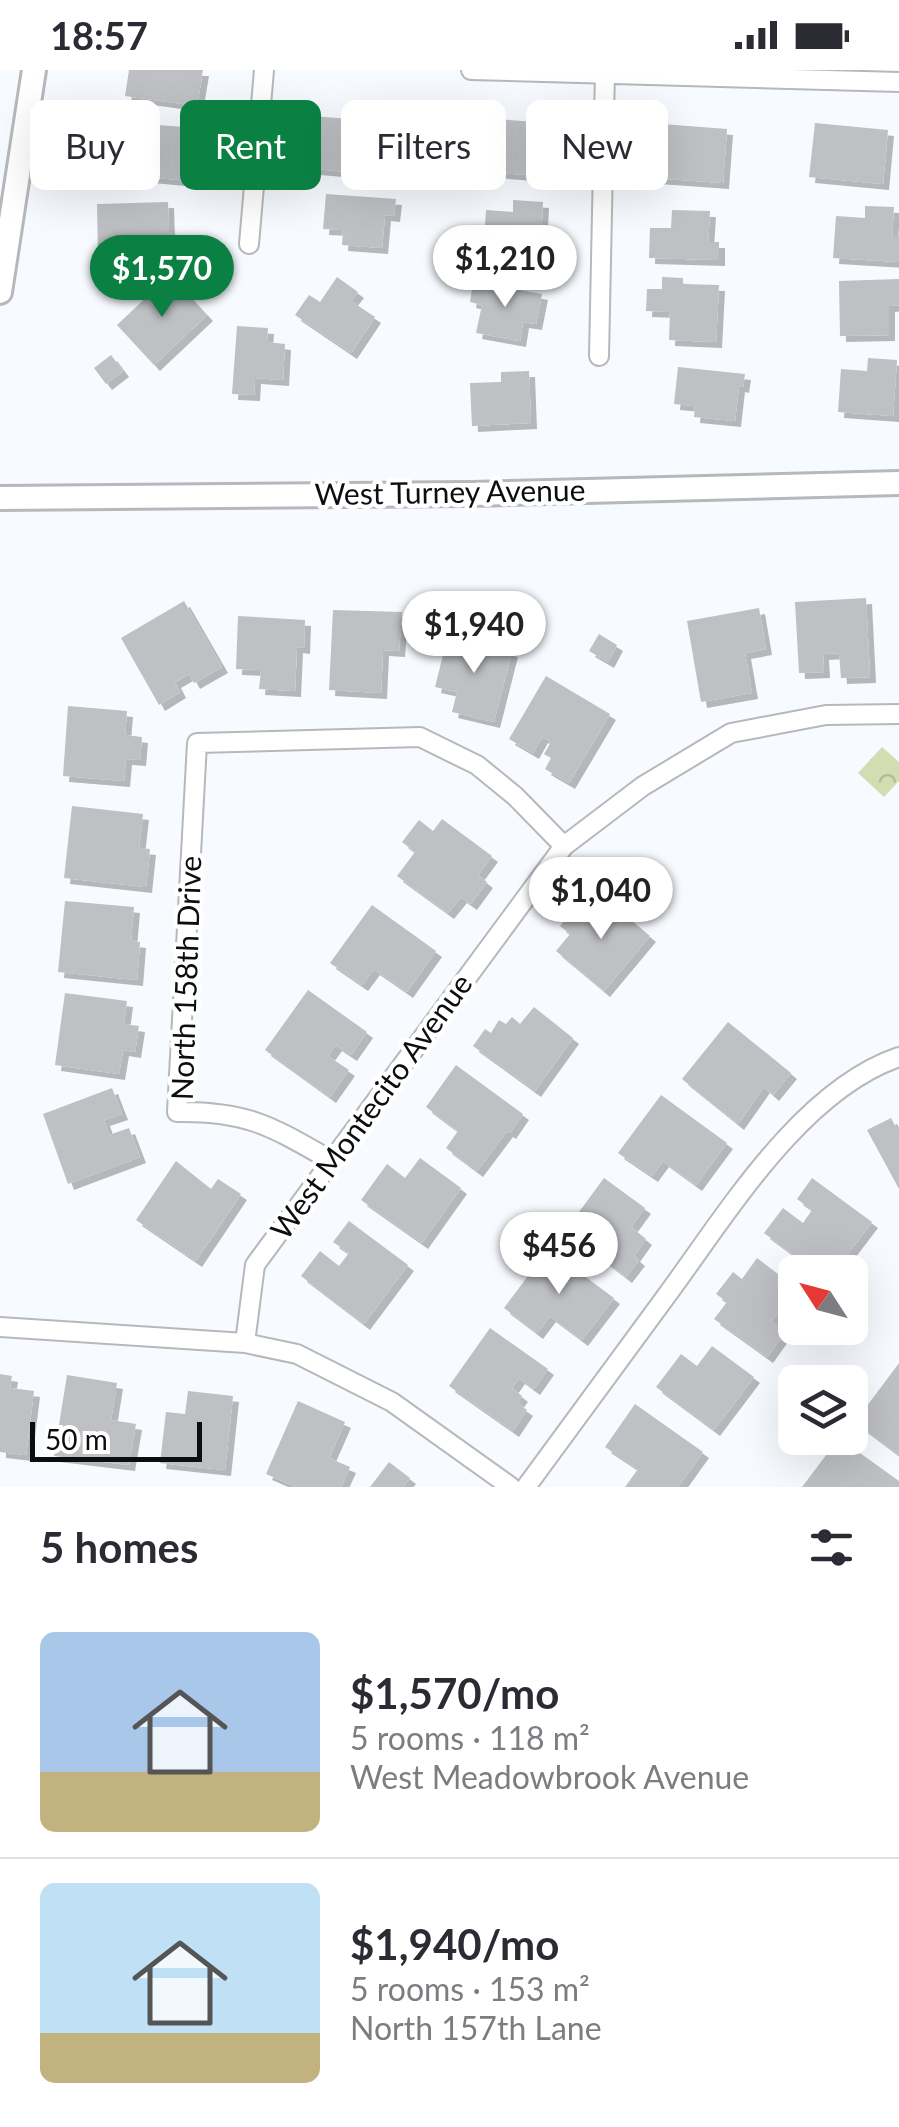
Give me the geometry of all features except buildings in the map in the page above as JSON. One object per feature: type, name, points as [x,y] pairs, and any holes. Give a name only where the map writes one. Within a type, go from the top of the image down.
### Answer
[{"type":"street","points":[[0,292],[34,70]]},
{"type":"street","points":[[250,244],[264,70]]},
{"type":"street","points":[[470,70],[899,82]]},
{"type":"street","points":[[600,356],[605,72]]},
{"type":"street","name":"West Turney Avenue","points":[[0,498],[470,494],[899,483]]},
{"type":"street","name":"West Montecito Avenue","points":[[245,1343],[255,1266],[564,846],[644,786],[730,734],[826,715],[899,714]]},
{"type":"street","name":"North 158th Drive","points":[[332,1161],[268,1124],[218,1112],[178,1112],[196,742],[420,737],[477,765],[564,846]]},
{"type":"street","points":[[526,1487],[766,1160],[816,1108],[878,1064],[899,1057]]},
{"type":"street","points":[[0,1327],[245,1343],[297,1354],[392,1402],[511,1487]]},
{"type":"green space","points":[[882,747],[899,762],[899,781],[884,797],[858,773]]}]
